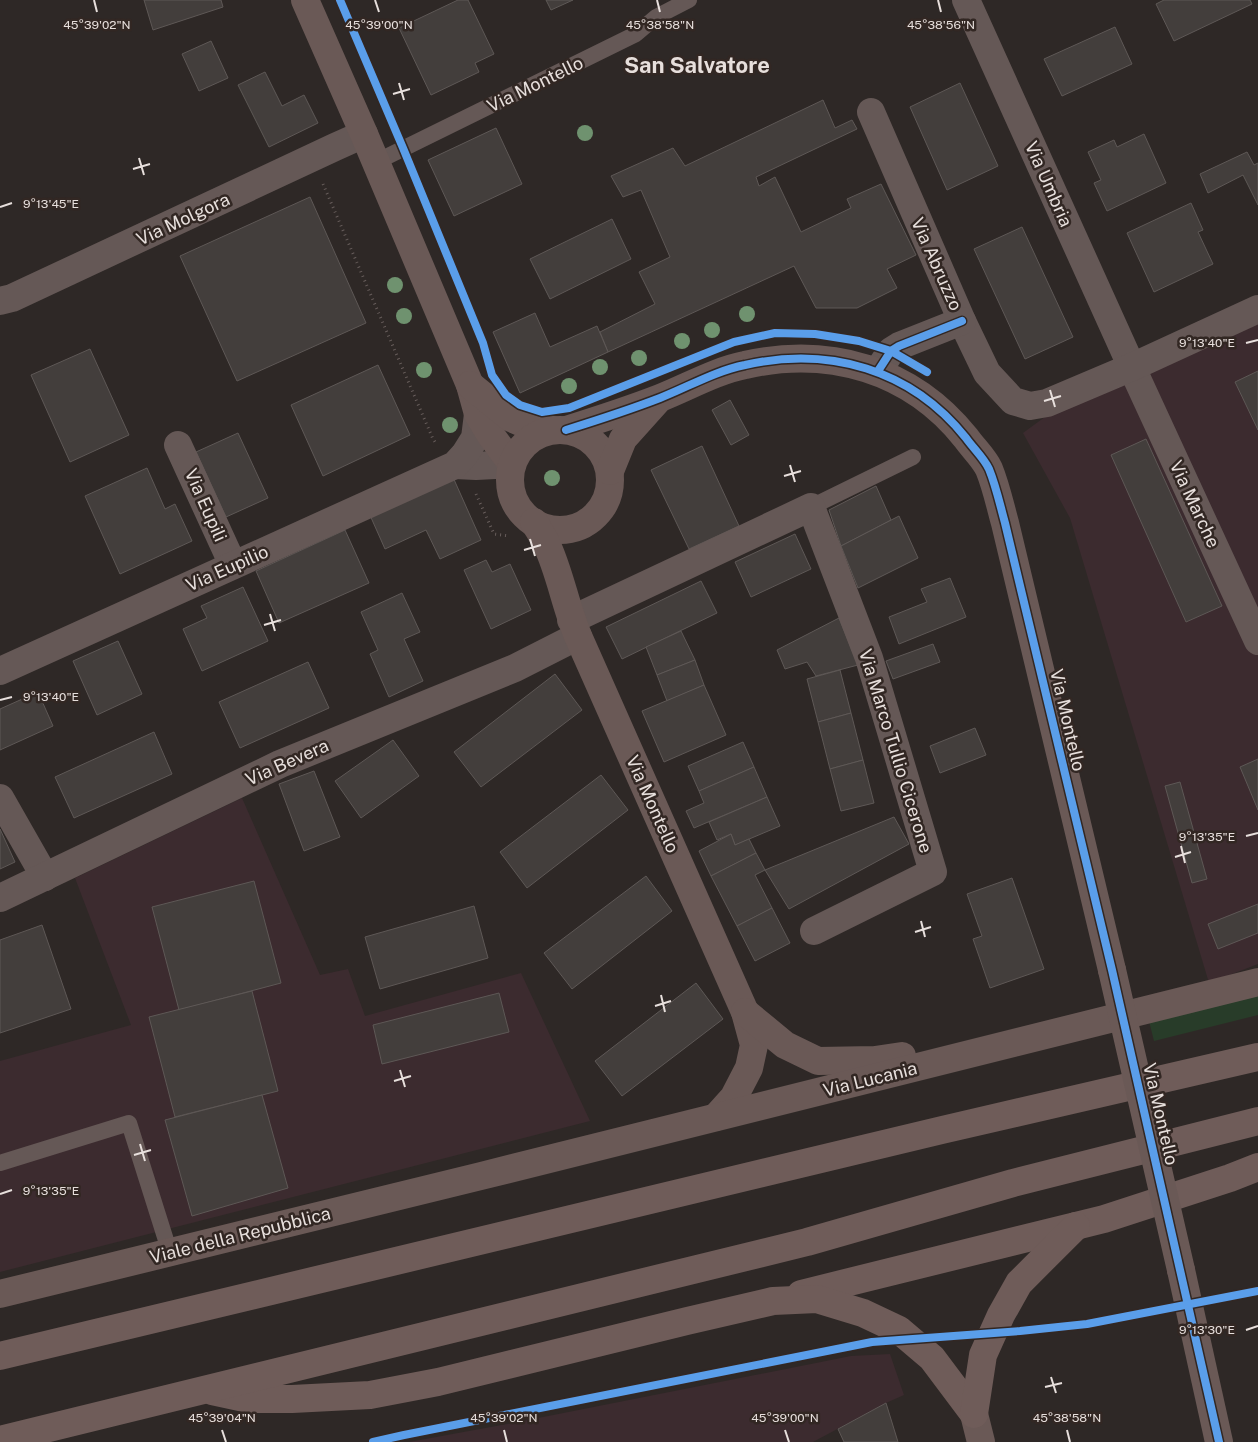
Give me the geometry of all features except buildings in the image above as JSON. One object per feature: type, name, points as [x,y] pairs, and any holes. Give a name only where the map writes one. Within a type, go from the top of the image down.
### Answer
[{"type":"highway","points":[[0,1356],[913,1137],[1258,1057]]},
{"type":"highway","points":[[0,1440],[807,1242],[1013,1184],[1258,1121]]},
{"type":"highway","points":[[203,1390],[249,1399],[292,1399],[380,1393],[438,1382],[1104,1219],[1258,1167]]},
{"type":"highway","points":[[974,1414],[982,1355],[1000,1315],[1019,1283],[1077,1225]]},
{"type":"highway","points":[[773,1301],[817,1299],[863,1313],[899,1330],[932,1358],[974,1414]]},
{"type":"street","name":"Via Montello","points":[[305,0],[470,385],[478,414],[512,464]]},
{"type":"street","name":"Via Umbria","points":[[966,0],[1132,367]]},
{"type":"street","name":"Via Abruzzo","points":[[871,112],[986,373],[1013,401],[1030,406],[1047,403],[1258,310]]},
{"type":"street","name":"Via Molgora","points":[[0,301],[12,298],[364,134]]},
{"type":"street","points":[[878,371],[891,351],[899,346],[962,321]]},
{"type":"street","name":"Via Montello","points":[[470,385],[511,418],[527,425],[560,430],[592,422],[660,398],[703,378],[744,365],[791,358],[828,359],[852,363],[878,371],[906,386],[931,403],[955,425],[988,467],[1005,523],[1112,970],[1219,1442]]},
{"type":"street","name":"Via Marche","points":[[1132,367],[1258,641]]},
{"type":"street","name":"Via Montello","points":[[610,471],[623,439],[660,398]]},
{"type":"street","name":"Via Eupilio","points":[[0,671],[455,464],[465,454],[474,438],[478,414]]},
{"type":"street","points":[[560,430],[581,434],[597,446],[604,456],[610,471],[610,484],[602,507],[593,517],[579,526],[560,530],[544,527],[526,517],[514,498],[510,479],[512,464],[523,445],[536,436],[560,430]]},
{"type":"street","name":"Via Eupili","points":[[178,445],[233,565]]},
{"type":"street","name":"Via Eupilio","points":[[455,464],[476,466],[512,464]]},
{"type":"street","points":[[579,526],[570,556],[571,617],[811,507]]},
{"type":"street","name":"Via Marco Tullio Cicerone","points":[[811,507],[869,658],[932,872],[814,931]]},
{"type":"street","name":"Via Montello","points":[[534,522],[546,542],[571,617],[745,1012],[754,1045],[749,1068],[734,1097],[716,1117]]},
{"type":"street","name":"Via Bevera","points":[[0,898],[280,764],[514,668],[571,617]]},
{"type":"street","points":[[0,798],[45,877]]},
{"type":"street","points":[[1189,1000],[1258,974]]},
{"type":"street","name":"Via Lucania","points":[[481,1176],[1258,982]]},
{"type":"street","name":"Via Montello","points":[[745,1012],[785,1045],[818,1061],[875,1060],[1059,1033]]},
{"type":"street","name":"Viale della Repubblica","points":[[0,1294],[481,1176]]},
{"type":"street","points":[[974,1414],[981,1442]]},
{"type":"lane","name":"Via Montello","points":[[376,162],[636,34],[656,17],[689,0]]},
{"type":"lane","points":[[811,507],[913,457]]},
{"type":"lane","points":[[0,1163],[129,1123],[170,1253]]},
{"type":"path","points":[[312,159],[433,439],[473,488],[494,534],[511,536]]},
{"type":"shaded area","points":[[1258,318],[1258,964],[1209,983],[1070,518],[1023,433],[1053,411]]},
{"type":"shaded area","points":[[242,798],[320,975],[348,969],[365,1016],[521,973],[590,1121],[0,1272],[0,1061],[131,1025],[75,878]]},
{"type":"shaded area","points":[[890,1354],[904,1395],[813,1442],[409,1442],[851,1356]]},
{"type":"green space","points":[[1258,993],[1258,1015],[1154,1041],[1149,1021]]},
{"type":"cycle path","points":[[340,0],[483,343],[492,375],[506,395],[520,405],[542,412],[569,408],[734,342],[775,333],[815,334],[859,341],[891,351],[927,372]]},
{"type":"cycle path","points":[[878,371],[891,351],[899,346],[962,321]]},
{"type":"cycle path","points":[[566,430],[670,394],[712,375],[734,368],[776,360],[807,359],[837,362],[866,368],[894,380],[920,395],[944,414],[987,465],[994,482],[1005,523],[1112,970],[1219,1442]]},
{"type":"cycle path","points":[[373,1442],[872,1342],[1087,1324],[1258,1291]]},
{"type":"district","name":"San Salvatore","points":[[697,65]]}]
